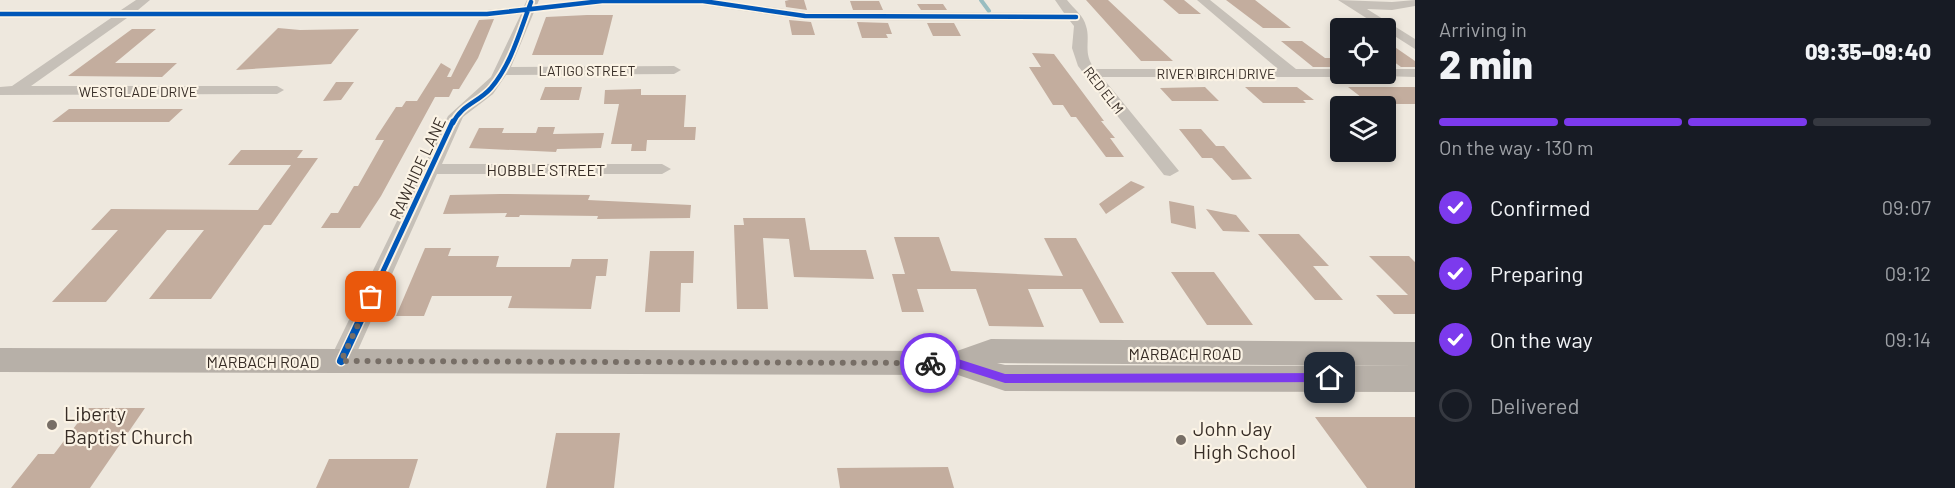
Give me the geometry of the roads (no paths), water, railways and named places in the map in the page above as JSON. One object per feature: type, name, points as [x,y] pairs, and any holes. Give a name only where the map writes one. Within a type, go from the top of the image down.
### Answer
[{"type":"main road","name":"MARBACH ROAD","points":[[958,363],[991,351],[1415,354]]},
{"type":"main road","name":"MARBACH ROAD","points":[[0,360],[958,363],[1005,378],[1415,379]]},
{"type":"street","points":[[0,103],[144,0]]},
{"type":"street","points":[[889,0],[897,16]]},
{"type":"street","points":[[1061,0],[1076,17]]},
{"type":"street","points":[[1203,0],[1292,73]]},
{"type":"street","points":[[0,14],[447,15],[531,5],[602,1],[718,1],[757,4],[805,16],[1076,17]]},
{"type":"street","points":[[1349,3],[1392,6],[1415,2]]},
{"type":"street","points":[[1349,3],[1415,45]]},
{"type":"street","name":"RAWHIDE LANE","points":[[341,361],[430,169],[461,109],[491,89],[531,5]]},
{"type":"street","name":"RED ELM","points":[[1076,17],[1082,32],[1080,57],[1090,73],[1170,171]]},
{"type":"street","name":"LATIGO STREET","points":[[501,70],[674,70]]},
{"type":"street","name":"RIVER BIRCH DRIVE","points":[[1090,73],[1330,73]]},
{"type":"street","points":[[1396,73],[1415,74]]},
{"type":"street","name":"WESTGLADE DRIVE","points":[[0,91],[277,90]]},
{"type":"street","name":"HOBBLE STREET","points":[[430,169],[662,169]]},
{"type":"waterway","points":[[981,0],[989,11]]},
{"type":"place","name":"Liberty Baptist Church","points":[[52,425]]},
{"type":"place","name":"John Jay High School","points":[[1181,440]]}]
